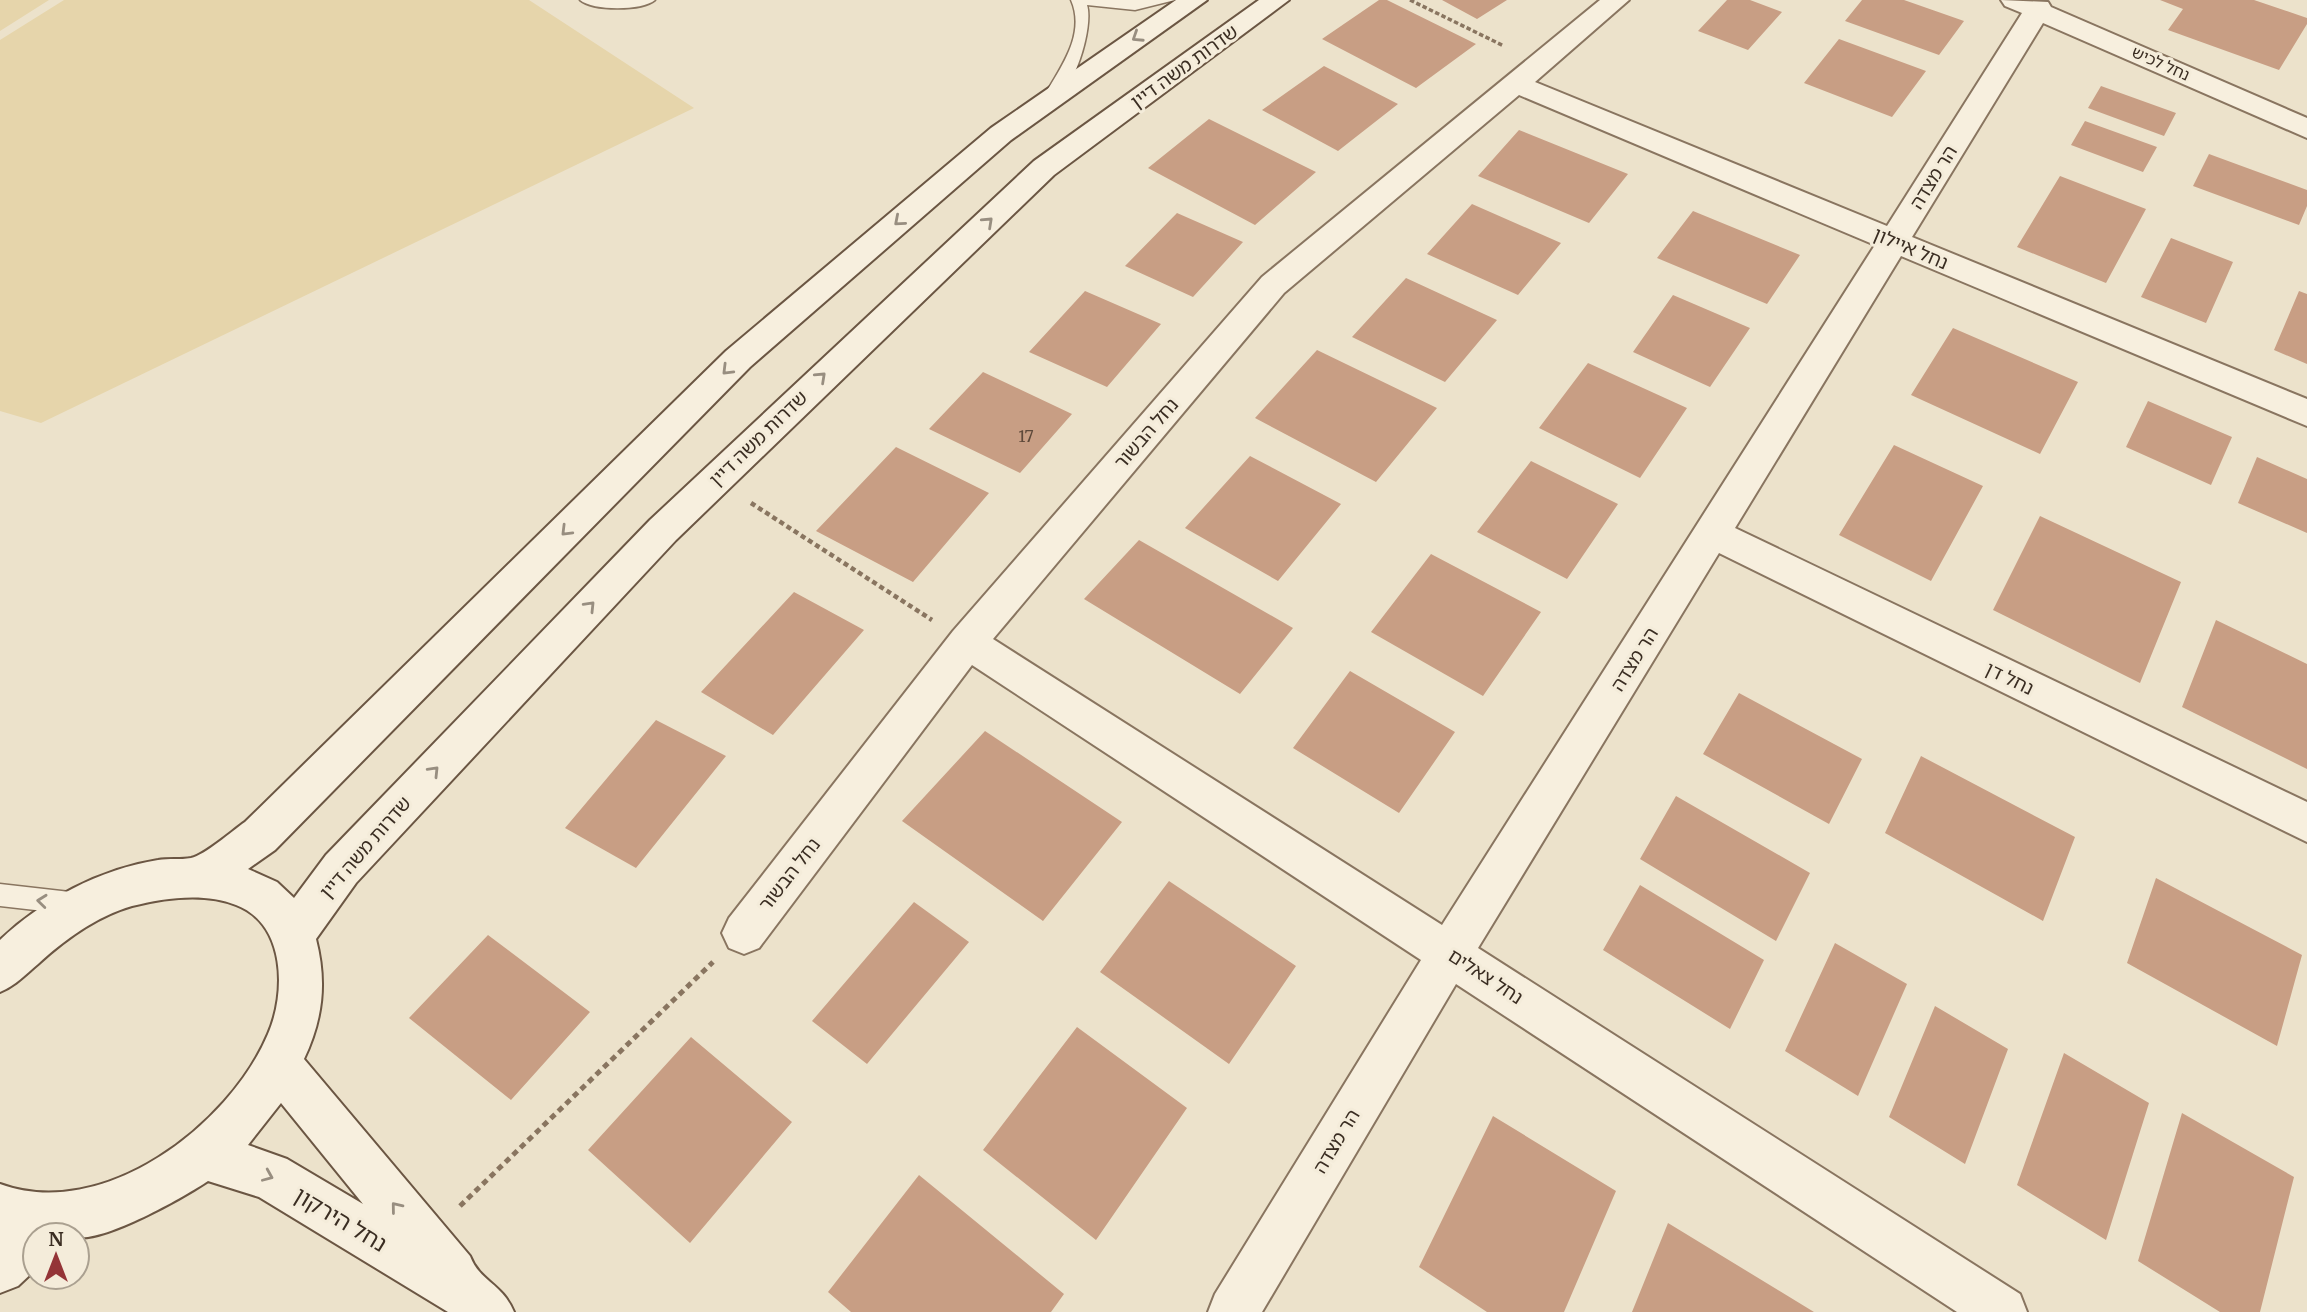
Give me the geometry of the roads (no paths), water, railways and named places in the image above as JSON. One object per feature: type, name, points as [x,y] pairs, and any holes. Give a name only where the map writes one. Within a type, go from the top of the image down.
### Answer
[{"type":"street","points":[[200,877],[260,836],[738,359],[1001,134],[1052,96],[1194,0]]},
{"type":"street","name":"שדרות משה דיין","points":[[294,934],[341,869],[663,530],[715,480],[1044,169],[1276,0]]},
{"type":"street","name":"נחל הבשור","points":[[744,933],[967,642],[1273,285],[1616,0]]},
{"type":"street","name":"נחל לכיש","points":[[2026,4],[2307,129]]},
{"type":"street","name":"הר מצדה","points":[[1233,1312],[1450,953],[1894,241],[2026,4]]},
{"type":"street","name":"נחל איילון","points":[[1527,73],[1894,241],[2307,413]]},
{"type":"street","name":"נחל דן","points":[[1712,533],[2307,822]]},
{"type":"street","name":"נחל צאלים","points":[[967,642],[2002,1312]]},
{"type":"street","points":[[0,970],[48,927],[84,905],[137,885],[162,879],[200,877],[240,885],[272,904],[294,934],[302,972],[299,1017],[279,1065],[247,1113],[203,1155],[131,1199],[66,1221]]},
{"type":"street","name":"נחל הירקון","points":[[279,1065],[480,1305]]},
{"type":"street","name":"נחל הירקון","points":[[203,1155],[270,1176],[480,1305]]},
{"type":"street","points":[[0,1208],[27,1221]]},
{"type":"street","points":[[0,1268],[21,1249]]},
{"type":"lane","points":[[587,0],[612,5],[648,0]]},
{"type":"lane","points":[[1079,0],[1135,6],[1168,0]]},
{"type":"lane","points":[[1052,96],[1078,49],[1084,11],[1079,0]]},
{"type":"lane","points":[[0,895],[84,905]]}]
